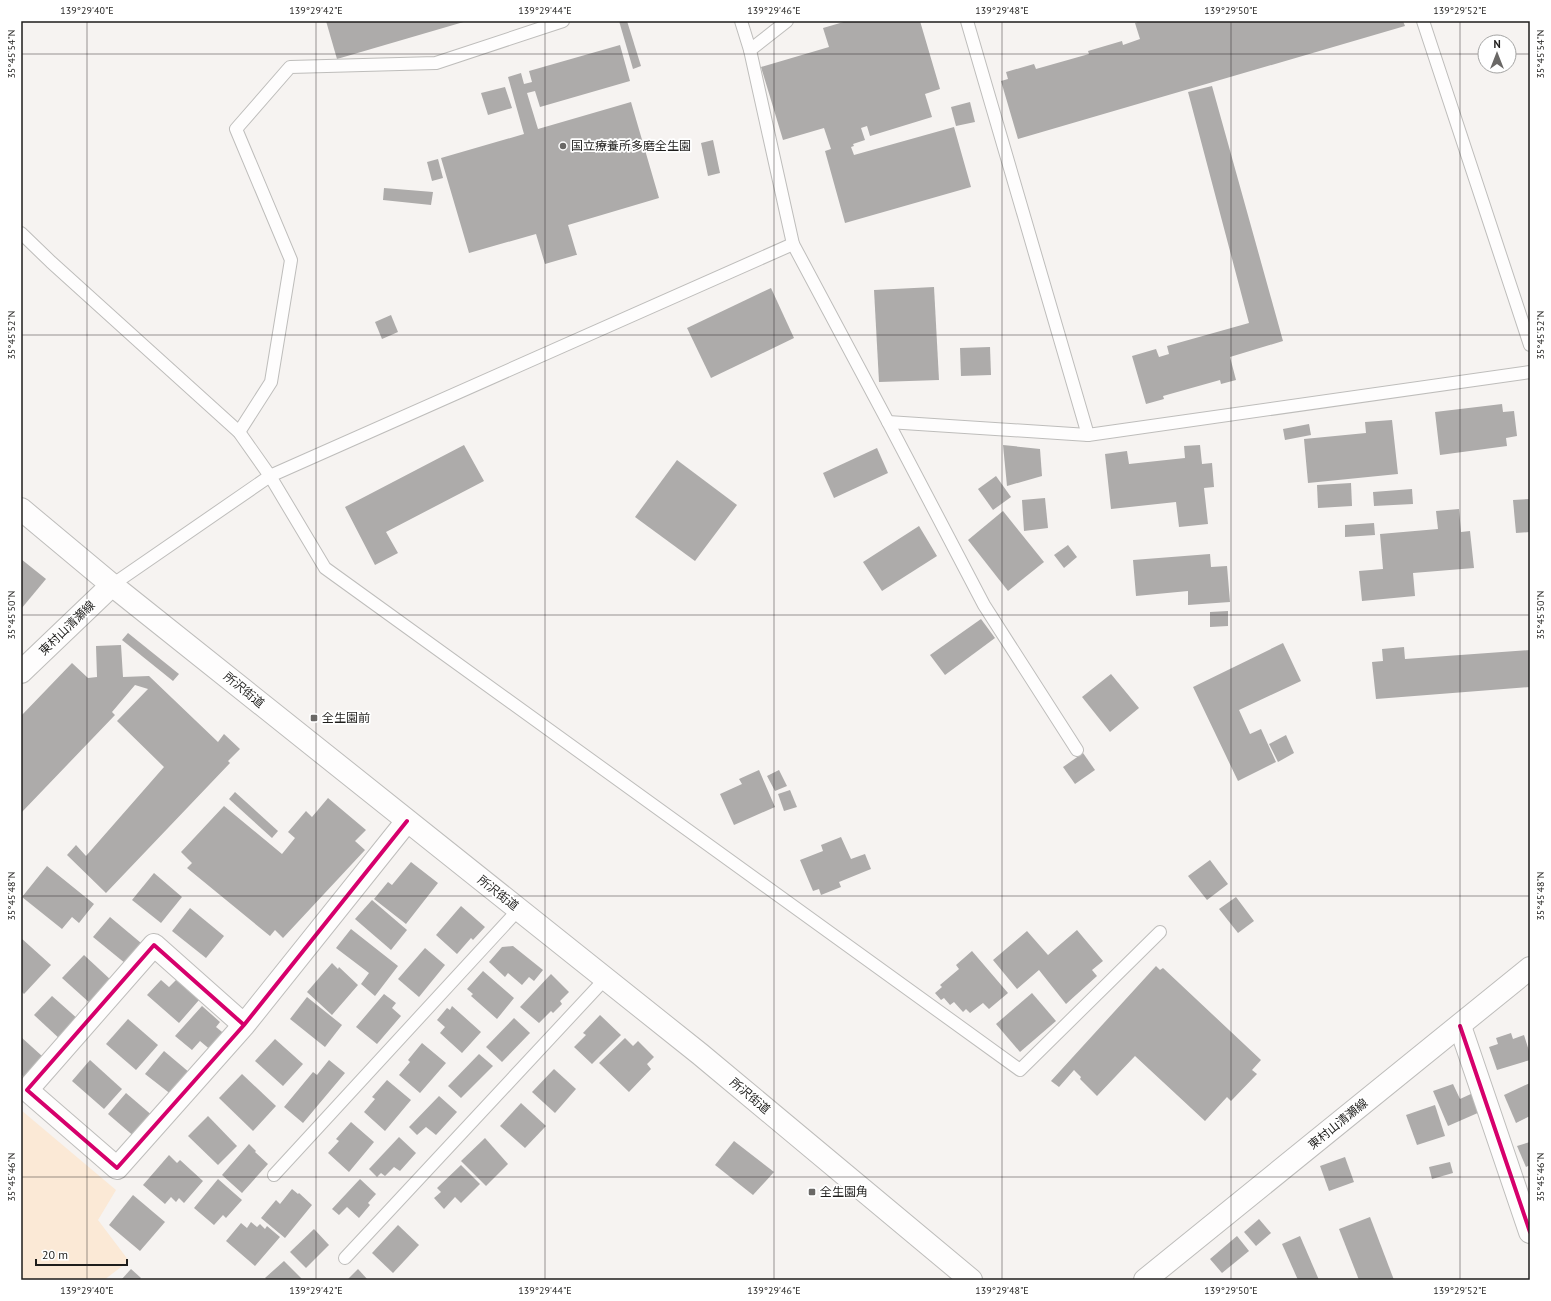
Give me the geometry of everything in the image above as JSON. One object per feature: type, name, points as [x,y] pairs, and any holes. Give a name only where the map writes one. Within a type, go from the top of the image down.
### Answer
[{"type":"main road","name":"所沢街道","points":[[21,510],[112,585],[700,1054],[971,1280]]},
{"type":"main road","name":"東村山清瀬線","points":[[21,672],[112,585]]},
{"type":"main road","points":[[244,1025],[154,945],[27,1090],[117,1168],[244,1025],[407,821]]},
{"type":"main road","name":"東村山清瀬線","points":[[1145,1280],[1530,968]]},
{"type":"main road","points":[[1460,1026],[1530,1232]]},
{"type":"lane","points":[[239,432],[272,382],[291,260],[236,130],[290,67],[436,63],[563,21]]},
{"type":"lane","points":[[741,21],[750,50],[793,244],[984,605],[1077,750]]},
{"type":"lane","points":[[750,50],[787,21]]},
{"type":"lane","points":[[967,21],[1088,435]]},
{"type":"lane","points":[[1423,21],[1530,345]]},
{"type":"lane","points":[[21,233],[239,432],[270,476],[325,568],[1020,1070],[1160,932]]},
{"type":"lane","points":[[112,585],[270,476],[793,244]]},
{"type":"lane","points":[[888,422],[1088,435],[1530,372]]},
{"type":"lane","points":[[274,1175],[519,909]]},
{"type":"lane","points":[[345,1258],[606,978]]},
{"type":"shaded area","points":[[21,1110],[116,1190],[98,1220],[129,1261],[104,1280],[21,1280]]},
{"type":"building","points":[[326,21],[467,21],[337,59]]},
{"type":"building","points":[[619,21],[627,21],[641,66],[633,69]]},
{"type":"building","points":[[847,21],[920,21],[940,89],[925,94],[932,117],[870,136],[867,126],[861,128],[865,140],[853,144],[854,146],[851,147],[854,155],[954,127],[971,187],[845,223],[825,151],[831,149],[824,128],[783,140],[761,67],[829,47],[823,28]]},
{"type":"building","points":[[1141,21],[1403,21],[1405,26],[1018,139],[1001,81],[1008,79],[1006,72],[1034,64],[1036,69],[1089,54],[1088,51],[1122,41],[1123,45],[1140,39],[1135,23]]},
{"type":"building","name":"国立療養所多磨全生園","points":[[620,45],[630,81],[540,107],[535,91],[527,93],[538,129],[631,102],[659,198],[568,225],[577,255],[545,264],[536,234],[469,253],[441,158],[524,134],[508,77],[521,73],[524,84],[532,82],[529,71]]},
{"type":"building","points":[[1212,86],[1283,341],[1230,357],[1236,380],[1221,384],[1220,380],[1163,396],[1164,399],[1146,404],[1132,356],[1156,349],[1159,357],[1169,354],[1167,346],[1249,323],[1188,92]]},
{"type":"building","points":[[505,87],[512,108],[488,115],[481,93]]},
{"type":"building","points":[[970,102],[975,122],[956,126],[951,107]]},
{"type":"building","points":[[713,140],[720,173],[708,176],[701,143]]},
{"type":"building","points":[[438,159],[443,178],[432,181],[427,162]]},
{"type":"building","points":[[384,188],[433,192],[431,205],[383,200]]},
{"type":"building","points":[[934,287],[939,380],[879,382],[874,290]]},
{"type":"building","points":[[771,288],[794,338],[711,378],[687,328]]},
{"type":"building","points":[[391,315],[398,332],[382,339],[375,322]]},
{"type":"building","points":[[990,347],[991,375],[961,376],[960,348]]},
{"type":"building","points":[[1502,404],[1503,412],[1514,411],[1517,436],[1506,438],[1507,446],[1440,455],[1435,412]]},
{"type":"building","points":[[1392,420],[1398,474],[1308,483],[1304,439],[1366,433],[1365,422]]},
{"type":"building","points":[[1309,424],[1311,435],[1285,440],[1283,429]]},
{"type":"building","points":[[464,445],[484,481],[386,532],[398,553],[375,565],[345,507]]},
{"type":"building","points":[[1003,445],[1040,449],[1042,476],[1007,486]]},
{"type":"building","points":[[1200,445],[1202,464],[1212,463],[1214,487],[1204,488],[1208,524],[1179,527],[1176,502],[1111,509],[1105,454],[1127,451],[1129,464],[1185,458],[1184,446]]},
{"type":"building","points":[[877,448],[888,473],[834,498],[823,473]]},
{"type":"building","points":[[677,460],[737,505],[695,561],[635,517]]},
{"type":"building","points":[[996,476],[1011,497],[993,510],[978,489]]},
{"type":"building","points":[[1351,483],[1352,506],[1318,508],[1317,485]]},
{"type":"building","points":[[1412,489],[1413,504],[1374,506],[1373,492]]},
{"type":"building","points":[[1045,498],[1048,528],[1024,531],[1022,500]]},
{"type":"building","points":[[1530,499],[1530,532],[1516,533],[1513,500]]},
{"type":"building","points":[[1459,509],[1461,532],[1470,531],[1474,568],[1413,573],[1415,596],[1362,601],[1359,571],[1383,569],[1380,534],[1438,529],[1436,511]]},
{"type":"building","points":[[1003,511],[1044,562],[1008,591],[968,540]]},
{"type":"building","points":[[1374,523],[1375,535],[1345,537],[1345,525]]},
{"type":"building","points":[[919,526],[937,556],[882,591],[863,562]]},
{"type":"building","points":[[1068,545],[1077,557],[1064,568],[1054,555]]},
{"type":"building","points":[[1210,554],[1211,567],[1227,566],[1230,602],[1188,605],[1188,591],[1136,596],[1133,560]]},
{"type":"building","points":[[21,559],[46,579],[21,609]]},
{"type":"building","points":[[1228,611],[1228,626],[1210,627],[1210,612]]},
{"type":"building","points":[[981,619],[995,638],[945,675],[930,655]]},
{"type":"building","points":[[128,633],[179,674],[173,681],[122,640]]},
{"type":"building","points":[[1283,643],[1301,681],[1239,710],[1250,734],[1261,729],[1276,762],[1238,781],[1193,687]]},
{"type":"building","points":[[121,645],[123,677],[149,676],[218,742],[224,734],[240,749],[228,761],[230,763],[106,893],[67,855],[76,845],[86,856],[164,767],[117,721],[148,689],[135,685],[112,712],[115,715],[21,813],[21,716],[72,663],[88,678],[97,677],[96,646]]},
{"type":"building","points":[[1404,647],[1405,659],[1530,650],[1530,687],[1376,699],[1372,662],[1383,661],[1382,649]]},
{"type":"building","points":[[1111,674],[1139,708],[1110,732],[1082,697]]},
{"type":"building","points":[[1286,735],[1294,753],[1278,762],[1269,744]]},
{"type":"building","points":[[1083,753],[1095,770],[1075,784],[1063,767]]},
{"type":"building","points":[[759,770],[775,807],[734,825],[720,794],[742,784],[739,779]]},
{"type":"building","points":[[779,770],[787,786],[775,791],[767,776]]},
{"type":"building","points":[[790,790],[797,807],[784,811],[778,794]]},
{"type":"building","points":[[235,792],[278,831],[272,838],[229,799]]},
{"type":"building","points":[[328,798],[366,830],[355,841],[365,850],[283,938],[275,930],[270,936],[187,868],[192,863],[181,852],[224,806],[282,854],[295,838],[288,832],[306,811],[312,817]]},
{"type":"building","points":[[841,837],[851,859],[865,854],[871,869],[839,882],[841,887],[821,895],[819,889],[813,891],[800,860],[823,851],[821,845]]},
{"type":"building","points":[[1210,860],[1228,884],[1207,900],[1188,876]]},
{"type":"building","points":[[411,862],[438,883],[406,924],[374,899],[388,882],[392,885]]},
{"type":"building","points":[[47,866],[94,904],[79,923],[72,917],[62,929],[22,897]]},
{"type":"building","points":[[154,873],[182,897],[161,923],[132,900]]},
{"type":"building","points":[[1236,897],[1254,921],[1238,933],[1219,909]]},
{"type":"building","points":[[372,900],[407,930],[391,950],[355,919]]},
{"type":"building","points":[[461,906],[485,927],[473,940],[471,938],[457,954],[436,935]]},
{"type":"building","points":[[190,908],[224,936],[206,958],[172,931]]},
{"type":"building","points":[[110,917],[147,948],[131,968],[93,937]]},
{"type":"building","points":[[351,929],[398,966],[375,996],[361,984],[369,973],[336,948]]},
{"type":"building","points":[[1077,930],[1103,961],[1092,970],[1097,976],[1066,1004],[1039,970],[1017,989],[993,960],[1027,931],[1048,955]]},
{"type":"building","points":[[21,938],[51,965],[24,994],[21,991]]},
{"type":"building","points":[[513,946],[543,970],[534,981],[529,977],[522,985],[508,973],[505,977],[489,962],[502,947]]},
{"type":"building","points":[[425,948],[445,965],[419,997],[398,979]]},
{"type":"building","points":[[972,951],[1008,993],[989,1009],[983,1003],[970,1013],[966,1009],[963,1012],[954,1002],[950,1005],[944,998],[941,1000],[935,993],[942,987],[940,985],[959,969],[956,965]]},
{"type":"building","points":[[84,955],[112,981],[91,1004],[62,978]]},
{"type":"building","points":[[332,963],[338,969],[339,967],[358,985],[332,1015],[307,992]]},
{"type":"building","points":[[1156,966],[1160,970],[1163,968],[1261,1060],[1252,1070],[1257,1074],[1231,1101],[1227,1097],[1205,1121],[1135,1056],[1097,1096],[1080,1079],[1081,1077],[1074,1070],[1059,1087],[1051,1081]]},
{"type":"building","points":[[483,971],[514,998],[497,1019],[471,996],[473,994],[467,989]]},
{"type":"building","points":[[551,974],[569,992],[560,1001],[562,1004],[553,1013],[551,1011],[539,1023],[520,1007]]},
{"type":"building","points":[[161,980],[169,987],[176,980],[199,1000],[179,1023],[147,995]]},
{"type":"building","points":[[1032,993],[1056,1021],[1020,1052],[996,1024]]},
{"type":"building","points":[[384,994],[396,1003],[392,1008],[401,1016],[377,1044],[356,1027]]},
{"type":"building","points":[[52,996],[79,1020],[61,1040],[34,1015]]},
{"type":"building","points":[[307,997],[342,1025],[325,1047],[290,1019]]},
{"type":"building","points":[[202,1006],[220,1022],[216,1027],[227,1036],[213,1052],[200,1041],[192,1050],[175,1036]]},
{"type":"building","points":[[452,1006],[481,1032],[462,1053],[440,1033],[445,1027],[437,1020],[447,1008],[450,1010]]},
{"type":"building","points":[[600,1015],[621,1035],[592,1064],[574,1047],[586,1035],[583,1033]]},
{"type":"building","points":[[514,1018],[530,1033],[502,1062],[486,1047]]},
{"type":"building","points":[[128,1019],[158,1045],[136,1070],[106,1044]]},
{"type":"building","points":[[1511,1033],[1513,1039],[1524,1035],[1530,1054],[1530,1060],[1497,1070],[1489,1047],[1498,1044],[1496,1038]]},
{"type":"building","points":[[21,1037],[42,1056],[24,1077],[21,1074]]},
{"type":"building","points":[[625,1038],[633,1046],[638,1041],[654,1057],[647,1064],[651,1069],[629,1092],[599,1063]]},
{"type":"building","points":[[275,1039],[303,1064],[283,1086],[255,1061]]},
{"type":"building","points":[[422,1043],[446,1063],[420,1093],[399,1075],[410,1062],[408,1060]]},
{"type":"building","points":[[164,1051],[190,1073],[172,1095],[145,1074]]},
{"type":"building","points":[[479,1054],[493,1066],[461,1098],[448,1086]]},
{"type":"building","points":[[90,1060],[122,1089],[104,1109],[72,1081]]},
{"type":"building","points":[[329,1060],[345,1073],[303,1123],[284,1107],[313,1072],[317,1075]]},
{"type":"building","points":[[554,1069],[576,1089],[555,1113],[532,1092]]},
{"type":"building","points":[[242,1074],[276,1106],[253,1131],[219,1098]]},
{"type":"building","points":[[387,1080],[411,1100],[385,1131],[364,1112],[375,1099],[372,1097]]},
{"type":"building","points":[[1530,1083],[1530,1116],[1516,1123],[1504,1095]]},
{"type":"building","points":[[1453,1084],[1460,1099],[1473,1093],[1480,1112],[1448,1126],[1433,1091]]},
{"type":"building","points":[[126,1093],[154,1117],[136,1138],[108,1114]]},
{"type":"building","points":[[439,1096],[457,1112],[436,1135],[426,1127],[417,1135],[409,1127]]},
{"type":"building","points":[[521,1103],[546,1126],[525,1148],[500,1126]]},
{"type":"building","points":[[1435,1105],[1445,1136],[1417,1145],[1406,1115]]},
{"type":"building","points":[[208,1116],[237,1146],[218,1165],[188,1136]]},
{"type":"building","points":[[351,1122],[374,1142],[349,1172],[328,1153],[339,1141],[336,1139]]},
{"type":"building","points":[[399,1137],[416,1153],[400,1171],[394,1167],[385,1176],[381,1173],[377,1177],[369,1169]]},
{"type":"building","points":[[485,1138],[508,1164],[486,1186],[461,1161]]},
{"type":"building","points":[[734,1141],[774,1172],[753,1195],[715,1165]]},
{"type":"building","points":[[1530,1142],[1530,1165],[1526,1167],[1517,1146]]},
{"type":"building","points":[[249,1144],[268,1164],[242,1193],[222,1175]]},
{"type":"building","points":[[169,1155],[177,1163],[180,1160],[203,1181],[184,1203],[179,1198],[176,1202],[171,1197],[165,1204],[143,1185]]},
{"type":"building","points":[[1345,1157],[1354,1182],[1329,1191],[1320,1166]]},
{"type":"building","points":[[1450,1162],[1453,1173],[1432,1179],[1429,1167]]},
{"type":"building","points":[[461,1165],[480,1184],[461,1203],[455,1197],[444,1209],[434,1198],[441,1192],[437,1188]]},
{"type":"building","points":[[218,1179],[242,1200],[226,1218],[223,1215],[214,1225],[194,1208]]},
{"type":"building","points":[[360,1179],[376,1194],[368,1203],[370,1205],[359,1218],[347,1207],[339,1215],[332,1209]]},
{"type":"building","points":[[292,1189],[298,1194],[299,1193],[312,1205],[285,1238],[261,1218],[276,1200],[280,1204]]},
{"type":"building","points":[[133,1195],[165,1222],[140,1251],[109,1225]]},
{"type":"building","points":[[1370,1217],[1394,1280],[1359,1280],[1339,1229]]},
{"type":"building","points":[[1259,1219],[1271,1233],[1256,1246],[1244,1232]]},
{"type":"building","points":[[251,1222],[257,1227],[260,1224],[265,1229],[267,1226],[280,1237],[255,1266],[226,1241],[241,1223],[247,1228]]},
{"type":"building","points":[[398,1225],[419,1245],[393,1273],[372,1253]]},
{"type":"building","points":[[314,1229],[329,1245],[306,1268],[290,1252]]},
{"type":"building","points":[[1237,1236],[1249,1251],[1222,1273],[1210,1259]]},
{"type":"building","points":[[1300,1236],[1319,1280],[1298,1280],[1282,1244]]},
{"type":"building","points":[[284,1261],[303,1280],[267,1280],[265,1278]]},
{"type":"building","points":[[131,1269],[141,1278],[139,1280],[121,1280]]},
{"type":"building","points":[[358,1269],[368,1280],[347,1280]]},
{"type":"cycle path","points":[[244,1025],[117,1168],[27,1090],[154,945],[244,1025],[407,821]]},
{"type":"cycle path","points":[[1460,1026],[1530,1232]]},
{"type":"place","name":"国立療養所多磨全生園","points":[[563,146]]},
{"type":"place","name":"全生園前","points":[[314,718]]},
{"type":"place","name":"全生園角","points":[[812,1192]]}]
